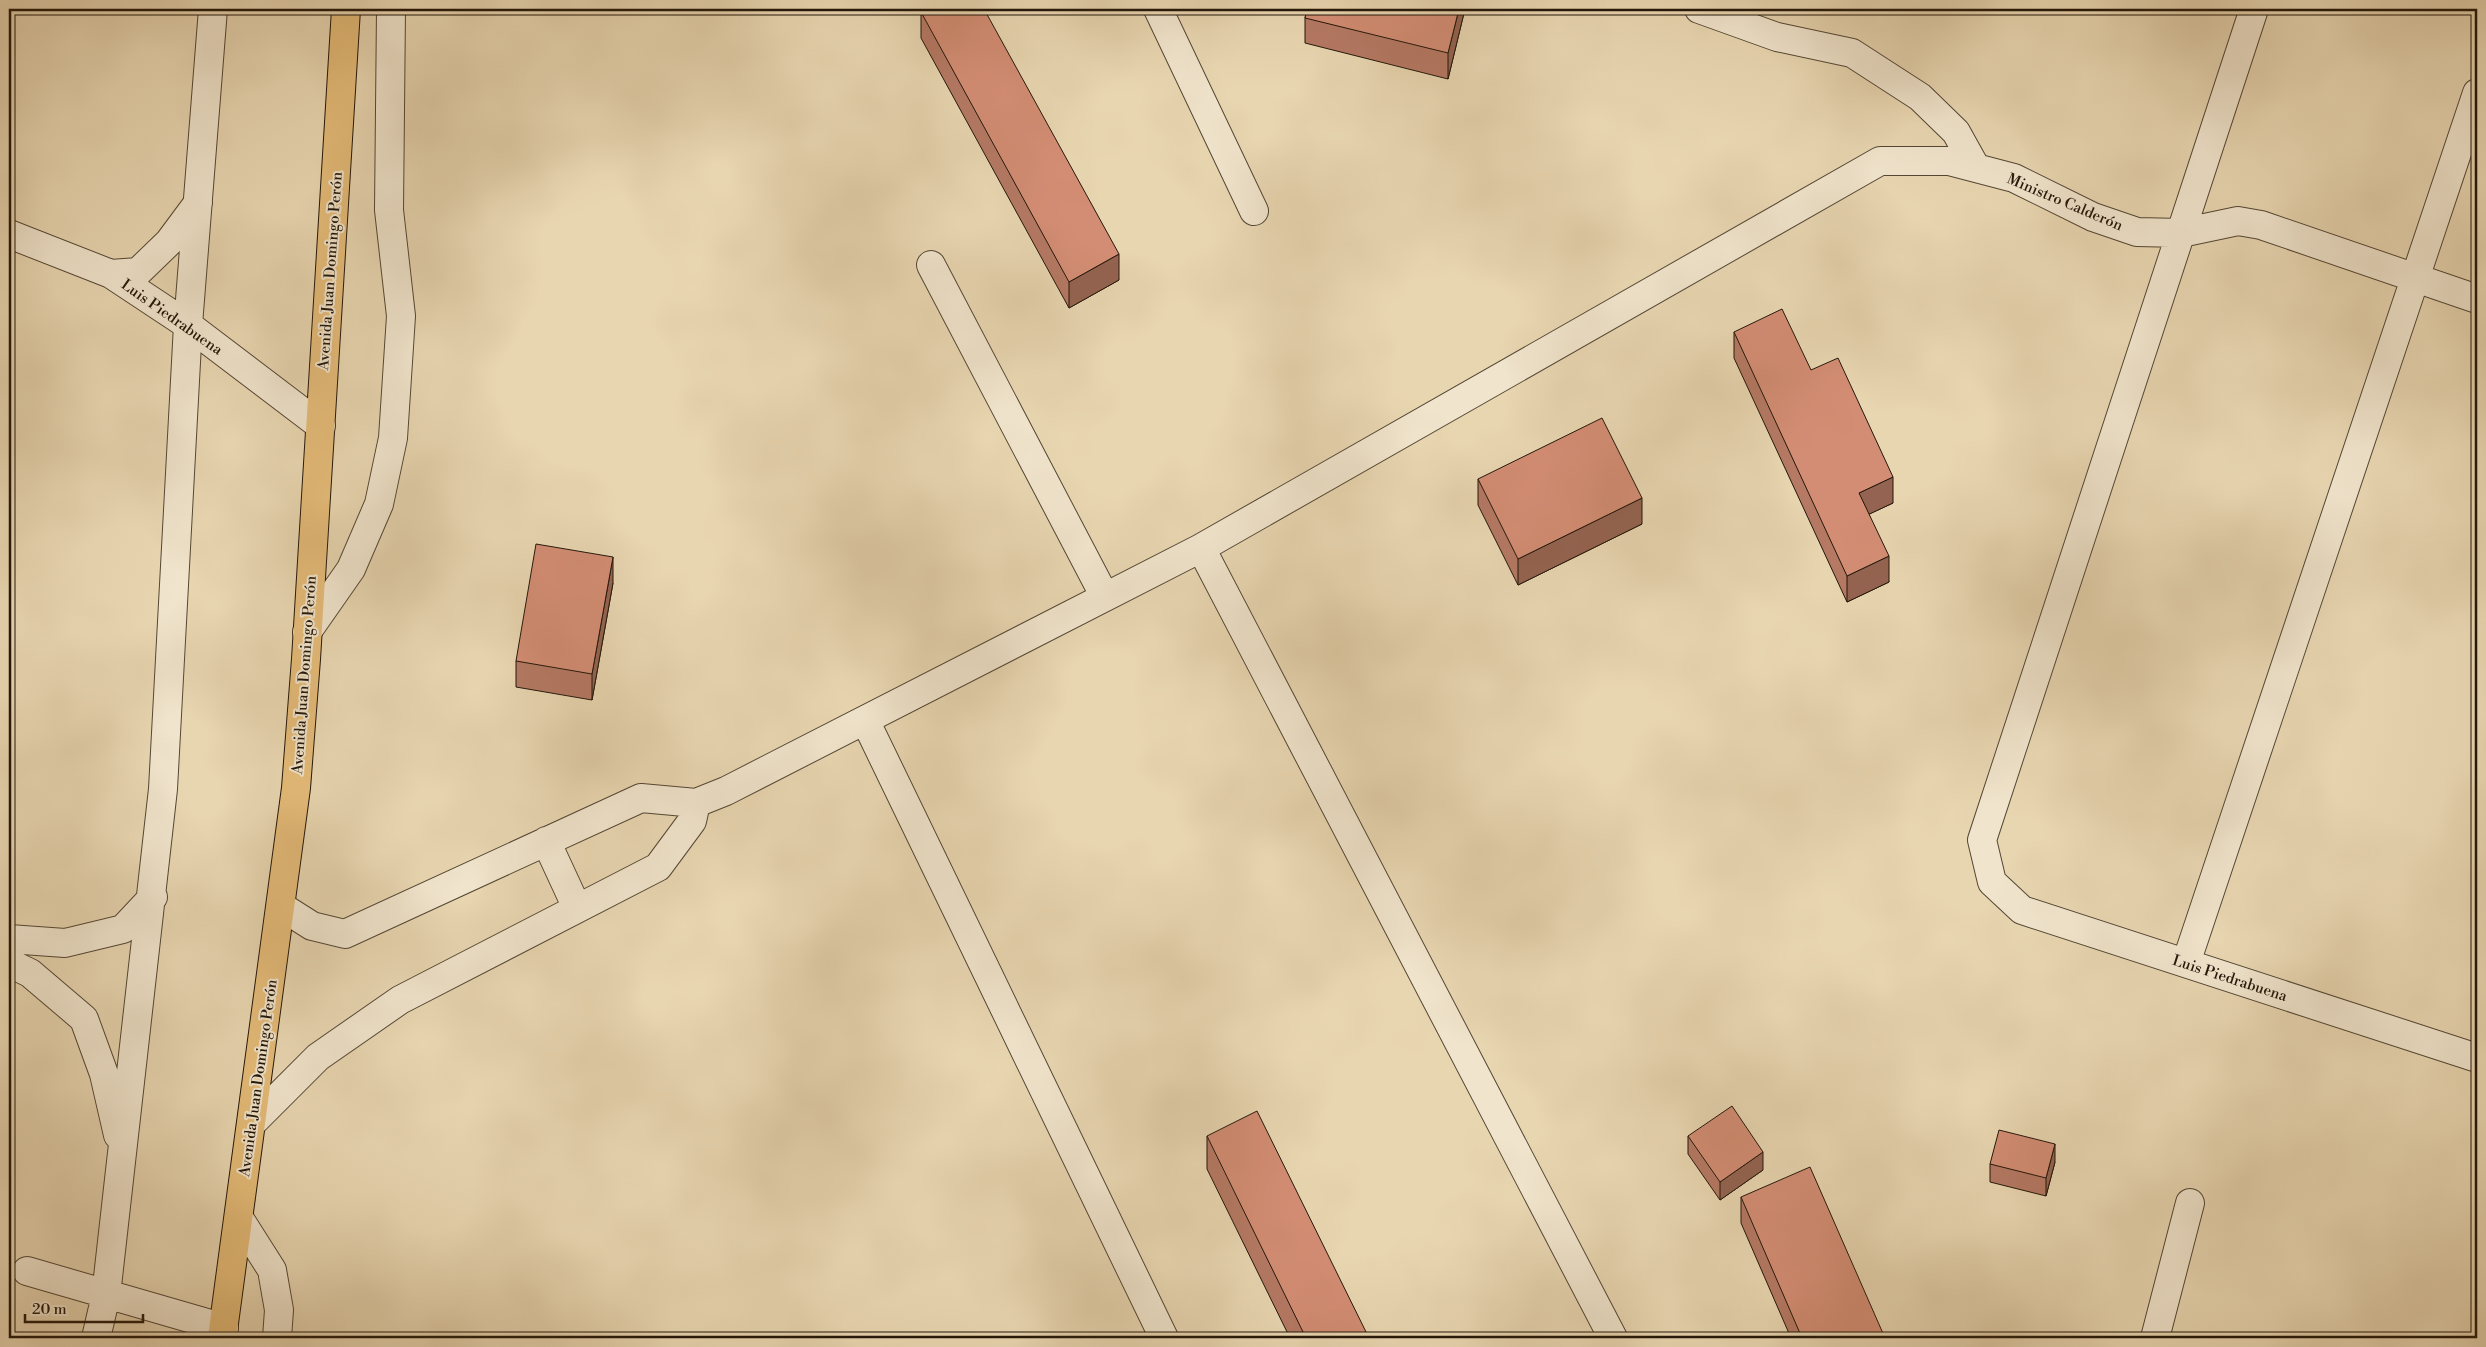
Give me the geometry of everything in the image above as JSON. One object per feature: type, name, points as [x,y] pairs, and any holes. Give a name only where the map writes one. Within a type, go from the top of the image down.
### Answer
[{"type":"main road","name":"Avenida Juan Domingo Perón","points":[[223,1333],[282,907],[296,788],[321,426],[346,9]]},
{"type":"street","points":[[96,1338],[106,1296],[164,789],[188,325],[213,9]]},
{"type":"street","points":[[307,632],[351,569],[379,504],[393,438],[401,316],[389,210],[391,9]]},
{"type":"street","points":[[1158,9],[1254,211]]},
{"type":"street","points":[[1699,9],[1776,37],[1852,53],[1920,97],[1956,132],[1976,168]]},
{"type":"street","points":[[2181,233],[2254,9]]},
{"type":"street","points":[[2186,963],[2477,93]]},
{"type":"street","name":"Ministro Calderón","points":[[1201,548],[1880,161],[1949,160],[2014,178],[2093,217],[2137,232],[2181,233],[2238,221],[2261,225],[2477,299]]},
{"type":"street","points":[[111,274],[138,272],[169,242],[198,203]]},
{"type":"street","name":"Luis Piedrabuena","points":[[2181,233],[1982,840],[1992,882],[2022,910],[2477,1058]]},
{"type":"street","name":"Luis Piedrabuena","points":[[9,234],[111,274],[188,325],[321,426]]},
{"type":"street","points":[[931,265],[1105,597]]},
{"type":"street","points":[[282,907],[312,926],[345,934],[640,798],[696,803],[726,791],[1201,548],[1612,1338]]},
{"type":"street","points":[[865,720],[1164,1338]]},
{"type":"street","points":[[252,1123],[318,1057],[400,1000],[658,866],[692,821],[696,803]]},
{"type":"street","points":[[546,841],[577,908]]},
{"type":"street","points":[[9,938],[65,943],[123,929],[153,897]]},
{"type":"street","points":[[9,963],[30,973],[84,1019],[104,1074],[123,1154]]},
{"type":"street","points":[[2155,1338],[2190,1203]]},
{"type":"street","points":[[239,1218],[272,1270],[279,1310],[277,1338]]},
{"type":"street","points":[[27,1271],[223,1333]]},
{"type":"building","points":[[928,9],[984,9],[1119,254],[1069,282],[921,12]]},
{"type":"building","points":[[1307,9],[1459,9],[1448,53],[1305,18]]},
{"type":"building","points":[[1782,309],[1811,370],[1838,358],[1893,477],[1859,493],[1889,556],[1847,576],[1734,332]]},
{"type":"building","points":[[1602,418],[1642,498],[1518,559],[1478,479]]},
{"type":"building","points":[[536,544],[613,557],[592,674],[516,661]]},
{"type":"building","points":[[1732,1106],[1763,1152],[1720,1182],[1688,1136]]},
{"type":"building","points":[[1257,1111],[1369,1338],[1306,1338],[1207,1136]]},
{"type":"building","points":[[1999,1130],[2055,1144],[2046,1178],[1990,1164]]},
{"type":"building","points":[[1810,1167],[1885,1338],[1802,1338],[1741,1197]]}]
